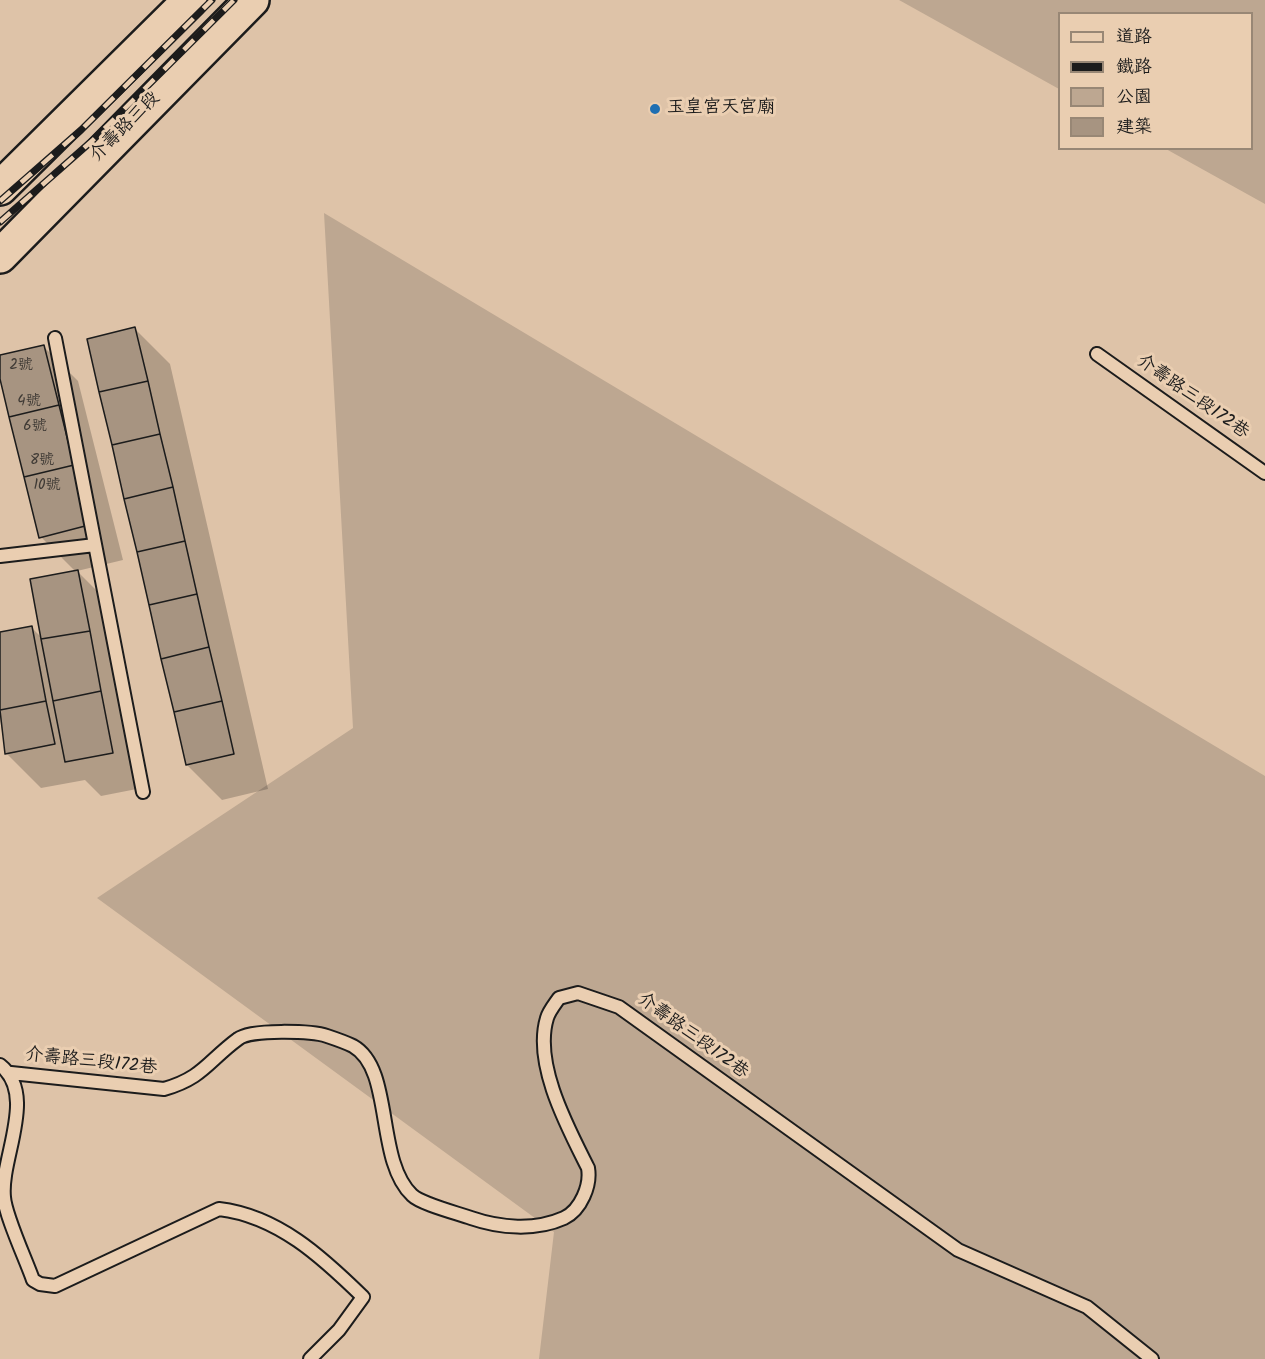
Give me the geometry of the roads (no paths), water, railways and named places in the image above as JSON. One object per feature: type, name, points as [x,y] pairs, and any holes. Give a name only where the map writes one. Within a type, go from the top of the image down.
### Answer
[{"type":"main road","points":[[0,188],[190,0]]},
{"type":"main road","name":"介壽路三段","points":[[0,256],[252,0]]},
{"type":"lane","points":[[55,338],[143,792]]},
{"type":"lane","name":"介壽路三段172巷","points":[[1097,354],[1265,473]]},
{"type":"lane","points":[[0,556],[95,545]]},
{"type":"lane","name":"介壽路三段172巷","points":[[0,1065],[11,1073],[164,1089],[187,1082],[240,1037],[275,1032],[324,1035],[355,1047],[374,1071],[389,1146],[398,1174],[412,1197],[493,1226],[541,1226],[566,1217],[578,1207],[590,1180],[588,1168],[554,1098],[545,1045],[547,1018],[559,998],[578,993],[619,1007],[958,1250],[1087,1307],[1152,1359]]},
{"type":"lane","name":"介壽路三段172巷","points":[[11,1073],[18,1101],[3,1197],[33,1280],[55,1286],[219,1209],[241,1212],[261,1219],[318,1254],[363,1297],[339,1330],[310,1359]]},
{"type":"railway","points":[[0,201],[81,130],[212,0]]},
{"type":"railway","points":[[0,222],[93,140],[234,0]]},
{"type":"place","name":"玉皇宮天宮廟","points":[[655,109]]}]
